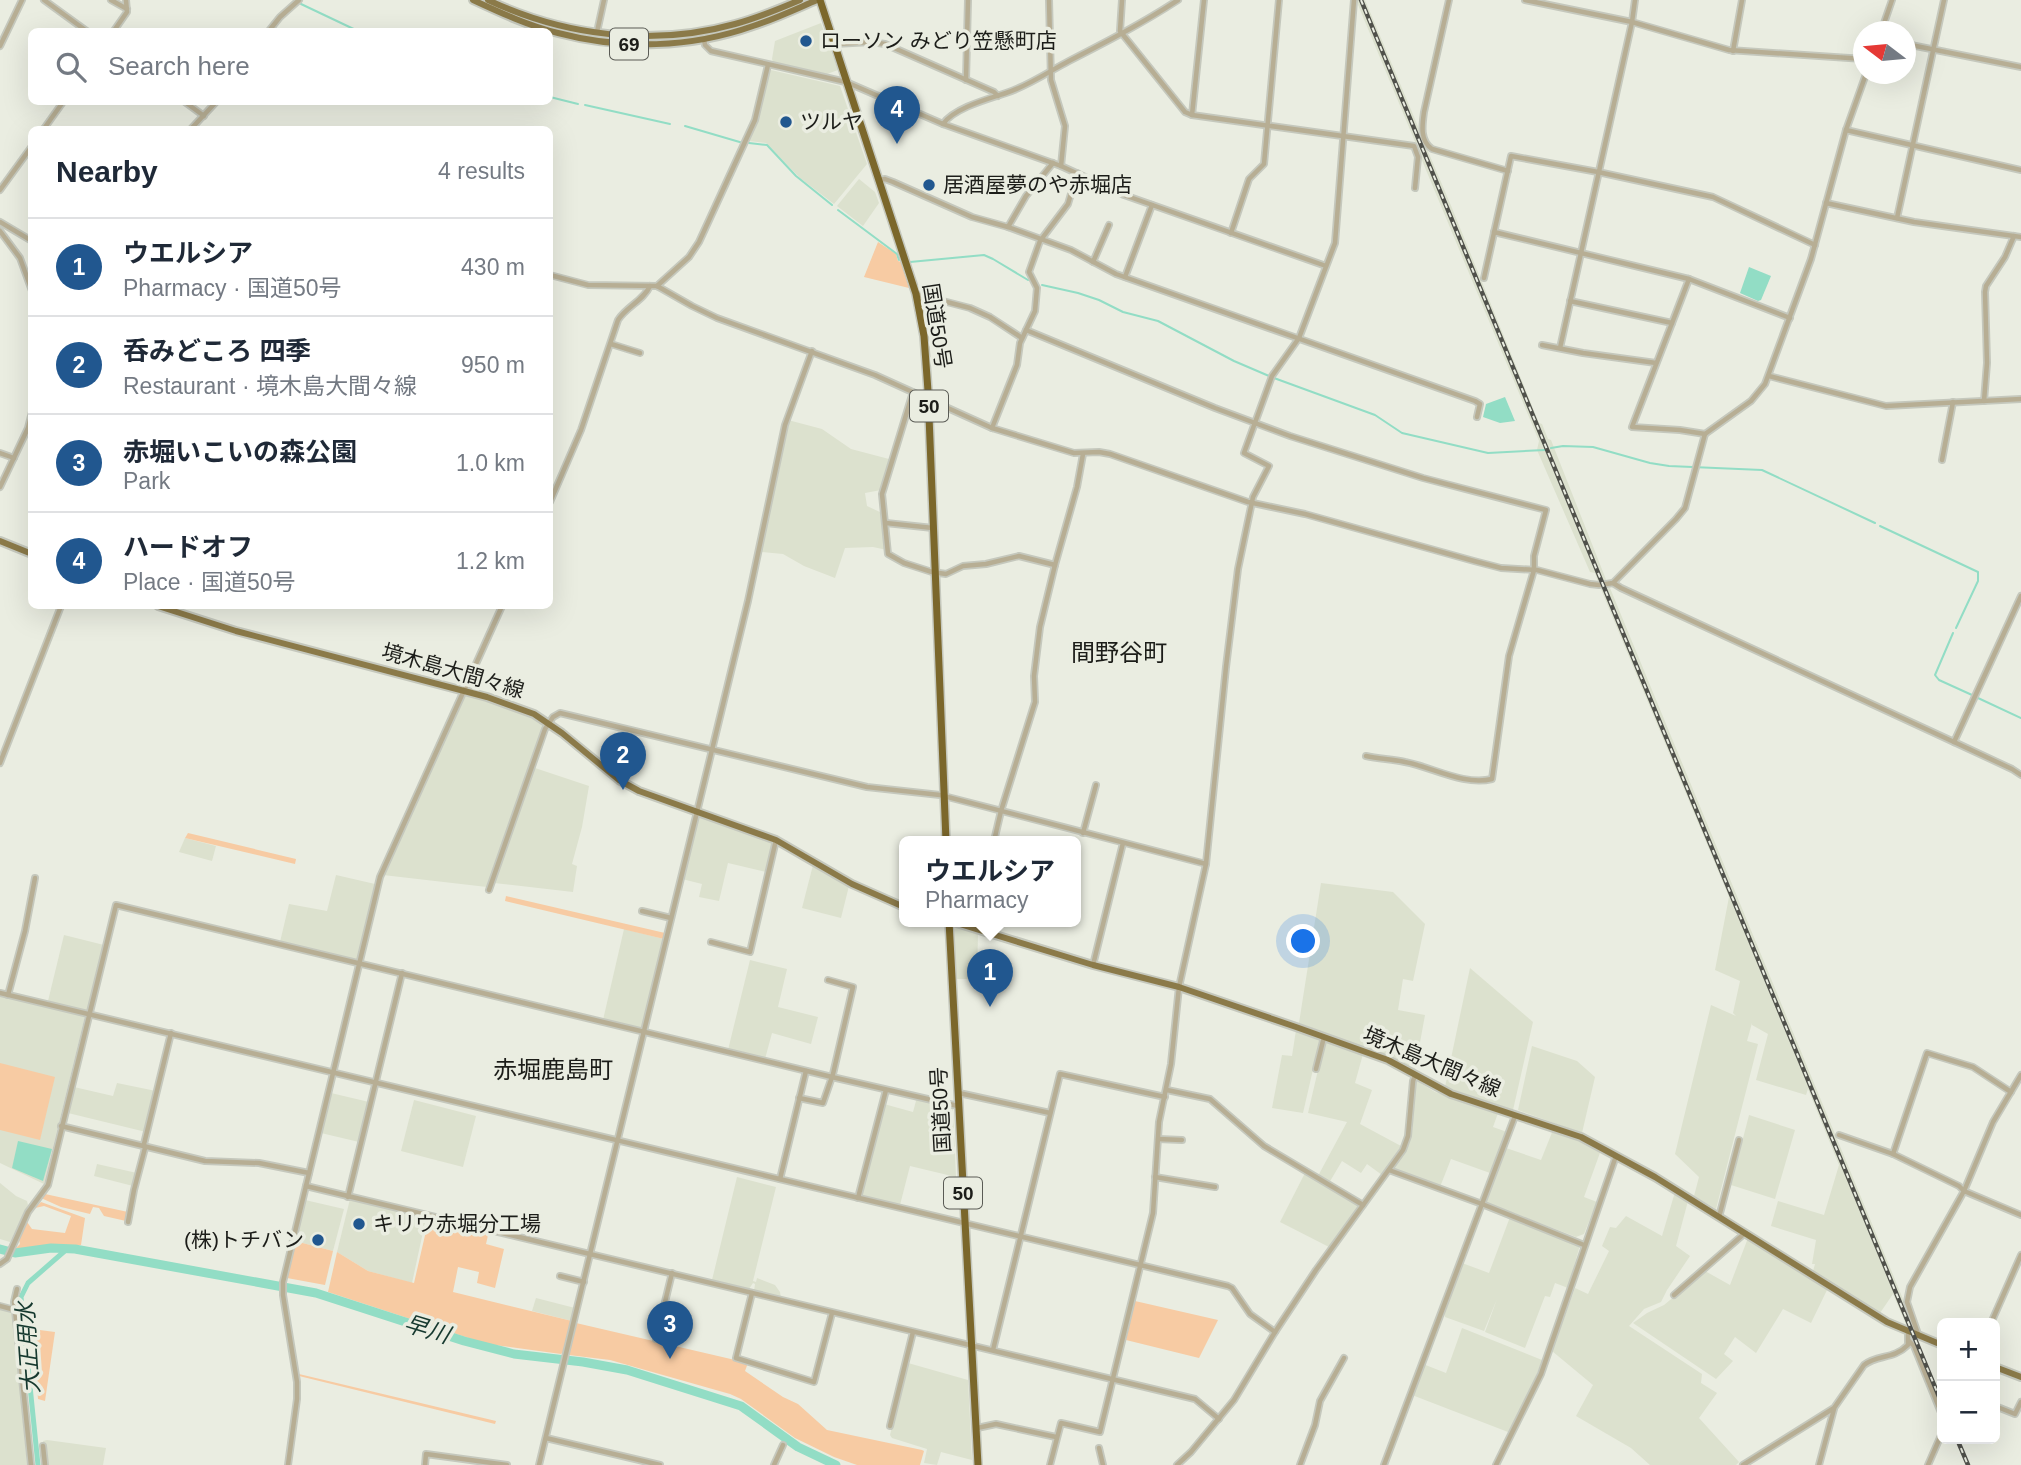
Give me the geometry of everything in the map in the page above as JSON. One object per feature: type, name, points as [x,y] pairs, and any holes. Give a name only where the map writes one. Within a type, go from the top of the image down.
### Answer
[{"type":"highway","name":"国道50号","points":[[818,0],[916,294],[924,336],[946,836]]},
{"type":"highway","name":"国道50号","points":[[950,927],[978,1465]]},
{"type":"main road","name":"69","points":[[473,0],[542,28]]},
{"type":"main road","name":"69","points":[[488,0],[544,21],[597,33],[635,36],[704,32],[761,16],[800,0]]},
{"type":"main road","name":"69","points":[[553,31],[582,39],[653,44],[704,38],[753,26],[818,0]]},
{"type":"main road","points":[[0,541],[28,552]]},
{"type":"main road","name":"境木島大間々線","points":[[170,609],[248,634],[463,690],[525,709],[548,723],[619,780],[648,795],[776,840],[852,884],[899,905]]},
{"type":"main road","name":"境木島大間々線","points":[[980,927],[1093,965],[1179,987],[1324,1037],[1388,1060],[1451,1094],[1574,1135],[1656,1177],[1887,1322],[1937,1344]]},
{"type":"main road","points":[[2000,1369],[2021,1377]]},
{"type":"street","points":[[0,46],[22,0]]},
{"type":"street","points":[[44,0],[82,28]]},
{"type":"street","points":[[111,0],[127,9]]},
{"type":"street","points":[[116,28],[126,14],[126,0]]},
{"type":"street","points":[[271,28],[299,0]]},
{"type":"street","points":[[597,33],[604,0]]},
{"type":"street","points":[[966,80],[968,0]]},
{"type":"street","points":[[1049,0],[1052,88],[1065,126],[1061,166]]},
{"type":"street","points":[[1122,0],[1121,33],[1185,112],[1414,146],[1418,157],[1415,188]]},
{"type":"street","points":[[943,124],[960,111],[1028,84],[1178,0]]},
{"type":"street","points":[[1192,115],[1204,0]]},
{"type":"street","points":[[1231,233],[1249,179],[1264,164],[1279,0]]},
{"type":"street","points":[[1050,1465],[1060,1423],[1100,1432],[1153,1213],[1159,1122],[1171,1064],[1179,987],[1206,864],[1238,569],[1251,503],[1269,466],[1244,453],[1272,375],[1299,338],[1335,243],[1354,0]]},
{"type":"street","points":[[1449,0],[1424,112],[1424,142],[1432,149],[1508,170]]},
{"type":"street","points":[[1525,0],[1632,22],[1733,51],[1853,58]]},
{"type":"street","points":[[1560,348],[1635,0]]},
{"type":"street","points":[[1733,51],[1742,0]]},
{"type":"street","points":[[1885,21],[1892,0]]},
{"type":"street","points":[[1897,218],[1944,0]]},
{"type":"street","points":[[704,38],[705,45],[711,51],[846,82],[943,124],[1061,166],[1124,195],[1326,266]]},
{"type":"street","points":[[834,44],[885,44],[998,96]]},
{"type":"street","points":[[1916,46],[2021,67]]},
{"type":"street","points":[[657,286],[689,257],[699,242],[755,120],[768,65]]},
{"type":"street","points":[[553,276],[588,285],[657,286],[717,318],[875,375],[992,428],[1070,452],[1104,453],[1127,459],[1251,503],[1296,511],[1501,568],[1534,570],[1590,584],[1613,583],[1685,508],[1705,434],[1751,401],[1761,391],[1769,376],[1815,245],[1846,130],[1862,84]]},
{"type":"street","points":[[46,126],[61,105]]},
{"type":"street","points":[[190,105],[204,116]]},
{"type":"street","points":[[194,126],[213,105]]},
{"type":"street","points":[[1846,130],[2021,170]]},
{"type":"street","points":[[0,190],[28,152]]},
{"type":"street","points":[[1484,278],[1511,156],[1713,197],[1815,245]]},
{"type":"street","points":[[1008,227],[1027,196],[1053,163]]},
{"type":"street","points":[[992,428],[1017,365],[1018,348],[1033,315],[1037,295],[1029,272],[1041,239],[1068,204],[1077,173]]},
{"type":"street","points":[[879,180],[885,179],[972,217],[1008,227],[1083,255],[1125,277],[1478,402],[1480,407],[1477,417]]},
{"type":"street","points":[[1826,203],[1897,218],[2021,237]]},
{"type":"street","points":[[1125,277],[1152,205]]},
{"type":"street","points":[[0,222],[28,239]]},
{"type":"street","points":[[1093,262],[1109,225]]},
{"type":"street","points":[[0,231],[20,258],[28,280]]},
{"type":"street","points":[[1494,232],[1689,279],[1790,318]]},
{"type":"street","points":[[1984,401],[1987,363],[1986,286],[2005,257],[2014,236]]},
{"type":"street","points":[[1689,279],[1632,427],[1705,434]]},
{"type":"street","points":[[553,495],[576,442],[620,317],[650,286]]},
{"type":"street","points":[[916,294],[970,308],[990,317],[1022,338]]},
{"type":"street","points":[[1570,302],[1672,323]]},
{"type":"street","points":[[1026,330],[1254,424],[1423,478],[1546,510],[1534,556],[1534,570],[1509,656],[1492,779],[1469,779],[1405,762],[1366,756]]},
{"type":"street","points":[[611,344],[640,354]]},
{"type":"street","points":[[1542,345],[1583,354],[1656,363]]},
{"type":"street","points":[[540,1465],[748,601],[785,425],[812,351]]},
{"type":"street","points":[[1769,376],[1886,405],[2021,399]]},
{"type":"street","points":[[913,392],[884,485],[882,502],[888,554],[901,562],[935,572],[949,573],[962,566],[1021,556],[1055,565]]},
{"type":"street","points":[[1942,460],[1953,402]]},
{"type":"street","points":[[0,487],[28,427]]},
{"type":"street","points":[[0,453],[14,458]]},
{"type":"street","points":[[995,836],[1035,702],[1034,676],[1040,627],[1077,487],[1083,454]]},
{"type":"street","points":[[886,523],[934,528]]},
{"type":"street","points":[[1613,583],[2021,775]]},
{"type":"street","points":[[1954,742],[2021,596]]},
{"type":"street","points":[[0,763],[60,609]]},
{"type":"street","points":[[288,1465],[297,1382],[283,1282],[382,870],[501,609]]},
{"type":"street","points":[[489,890],[548,723],[560,713],[877,789],[944,796],[1206,864]]},
{"type":"street","points":[[1083,833],[1096,785]]},
{"type":"street","points":[[711,942],[750,952],[776,840]]},
{"type":"street","points":[[1093,965],[1123,843]]},
{"type":"street","points":[[8,995],[23,940],[35,878]]},
{"type":"street","points":[[0,1264],[7,1259],[33,1204],[46,1188],[116,905],[958,1106]]},
{"type":"street","points":[[642,911],[671,918]]},
{"type":"street","points":[[348,1197],[402,973]]},
{"type":"street","points":[[799,1098],[823,1104],[832,1077],[853,987],[828,979]]},
{"type":"street","points":[[0,993],[1228,1286],[1250,1314],[1275,1332]]},
{"type":"street","points":[[128,1223],[171,1033]]},
{"type":"street","points":[[1317,1069],[1324,1037]]},
{"type":"street","points":[[1893,1154],[1927,1053],[1973,1067],[2011,1092]]},
{"type":"street","points":[[780,1179],[806,1070]]},
{"type":"street","points":[[993,1350],[1059,1076],[1062,1073],[1210,1099],[1265,1146],[1363,1205]]},
{"type":"street","points":[[1919,1336],[1907,1302],[1910,1287],[1964,1191],[1993,1122],[2021,1075]]},
{"type":"street","points":[[1177,1465],[1234,1400],[1316,1270],[1408,1141],[1413,1082],[1416,1076]]},
{"type":"street","points":[[859,1198],[886,1090]]},
{"type":"street","points":[[958,1093],[1050,1113]]},
{"type":"street","points":[[1384,1465],[1515,1116]]},
{"type":"street","points":[[61,1126],[205,1161],[259,1163],[309,1172]]},
{"type":"street","points":[[1839,1135],[1893,1154],[1959,1186],[1964,1191],[2021,1215]]},
{"type":"street","points":[[1158,1139],[1182,1140]]},
{"type":"street","points":[[1719,1217],[1739,1140]]},
{"type":"street","points":[[1496,1465],[1541,1374],[1617,1155]]},
{"type":"street","points":[[1388,1170],[1584,1245]]},
{"type":"street","points":[[1155,1177],[1215,1187]]},
{"type":"street","points":[[306,1186],[1197,1399],[1219,1419]]},
{"type":"street","points":[[1674,1295],[1745,1233]]},
{"type":"street","points":[[1993,1318],[2021,1255]]},
{"type":"street","points":[[656,1339],[672,1273]]},
{"type":"street","points":[[560,1276],[584,1282]]},
{"type":"street","points":[[17,1289],[14,1302],[31,1465]]},
{"type":"street","points":[[752,1293],[736,1358],[814,1381],[832,1313]]},
{"type":"street","points":[[0,1306],[15,1310]]},
{"type":"street","points":[[890,1426],[913,1332]]},
{"type":"street","points":[[1819,1465],[1835,1408],[1864,1365],[1870,1360],[1895,1355],[1905,1348],[1909,1341],[1908,1332]]},
{"type":"street","points":[[1909,1341],[1914,1346],[1937,1403]]},
{"type":"street","points":[[1300,1465],[1315,1425],[1320,1401],[1344,1358]]},
{"type":"street","points":[[2000,1408],[2015,1414],[2021,1402]]},
{"type":"street","points":[[1743,1465],[1835,1408]]},
{"type":"street","points":[[976,1428],[996,1424],[1056,1437]]},
{"type":"street","points":[[546,1438],[660,1465]]},
{"type":"street","points":[[1928,1465],[1937,1444]]},
{"type":"street","points":[[775,1465],[783,1445]]},
{"type":"street","points":[[43,1446],[45,1465]]},
{"type":"street","points":[[1099,1448],[1103,1465]]},
{"type":"street","points":[[425,1465],[426,1454],[507,1465]]},
{"type":"shaded area","points":[[1356,0],[1365,0],[1422,136],[1422,142],[1416,144]]},
{"type":"shaded area","points":[[821,23],[838,70],[827,74],[773,62],[775,41]]},
{"type":"shaded area","points":[[771,70],[840,86],[867,164],[834,204],[800,178],[766,143],[749,141]]},
{"type":"shaded area","points":[[1423,144],[1452,208],[1539,423],[1551,440],[1607,582],[1598,582],[1595,573],[1590,572],[1537,450],[1539,441],[1416,146]]},
{"type":"shaded area","points":[[859,179],[875,192],[879,203],[863,226],[837,206]]},
{"type":"shaded area","points":[[878,242],[896,254],[909,288],[864,277]]},
{"type":"shaded area","points":[[1749,267],[1771,276],[1761,300],[1758,301],[1740,293]]},
{"type":"shaded area","points":[[1505,397],[1515,421],[1500,423],[1483,417],[1486,404]]},
{"type":"shaded area","points":[[788,420],[822,429],[851,449],[891,461],[881,490],[865,493],[867,506],[882,513],[887,550],[873,547],[845,548],[835,578],[783,554],[762,552]]},
{"type":"shaded area","points":[[1600,587],[1610,588],[1917,1333],[1908,1329],[1893,1294],[1880,1313],[1813,1271],[1816,1240],[1771,1226],[1778,1201],[1824,1215],[1839,1165],[1808,1089],[1806,1095],[1756,1080],[1768,1034],[1752,1023],[1747,1041],[1758,1044],[1716,1209],[1694,1196],[1699,1177],[1675,1154],[1711,1005],[1736,1016],[1733,1013],[1740,981],[1715,970],[1729,897]]},
{"type":"shaded area","points":[[465,693],[516,709],[543,724],[487,887],[383,875]]},
{"type":"shaded area","points":[[535,768],[589,786],[572,864],[577,866],[573,892],[494,883]]},
{"type":"shaded area","points":[[697,818],[746,831],[773,844],[766,872],[728,863],[719,901],[699,897],[702,884],[682,879]]},
{"type":"shaded area","points":[[188,833],[296,859],[295,864],[185,838]]},
{"type":"shaded area","points":[[185,838],[216,846],[212,861],[179,852]]},
{"type":"shaded area","points":[[813,865],[849,886],[841,918],[802,908]]},
{"type":"shaded area","points":[[336,875],[375,884],[357,961],[280,942],[289,904],[327,911]]},
{"type":"shaded area","points":[[1321,883],[1393,892],[1425,924],[1413,981],[1403,979],[1398,1010],[1425,1015],[1415,1070],[1299,1023]]},
{"type":"shaded area","points":[[506,896],[665,933],[664,939],[505,901]]},
{"type":"shaded area","points":[[955,928],[978,933],[977,979],[955,979]]},
{"type":"shaded area","points":[[624,929],[664,939],[641,1029],[603,1020]]},
{"type":"shaded area","points":[[64,935],[104,945],[88,1011],[48,1001]]},
{"type":"shaded area","points":[[750,960],[787,969],[778,1007],[818,1017],[811,1044],[772,1033],[765,1059],[728,1050]]},
{"type":"shaded area","points":[[1470,968],[1533,1022],[1513,1110],[1445,1087]]},
{"type":"shaded area","points":[[0,995],[85,1016],[44,1184],[0,1163]]},
{"type":"shaded area","points":[[1296,1030],[1320,1039],[1303,1113],[1272,1108],[1282,1055],[1292,1056]]},
{"type":"shaded area","points":[[1325,1040],[1363,1054],[1355,1083],[1372,1090],[1360,1124],[1401,1146],[1382,1175],[1367,1164],[1361,1173],[1342,1161],[1329,1183],[1318,1176],[1347,1122],[1308,1113]]},
{"type":"shaded area","points":[[1532,1046],[1577,1061],[1595,1077],[1582,1133],[1518,1110]]},
{"type":"shaded area","points":[[0,1063],[55,1077],[40,1140],[0,1130]]},
{"type":"shaded area","points":[[1417,1081],[1435,1092],[1498,1113],[1493,1127],[1507,1132],[1490,1173],[1451,1159],[1440,1187],[1393,1169],[1409,1144],[1412,1133]]},
{"type":"shaded area","points":[[117,1083],[156,1091],[146,1132],[68,1113],[74,1087],[113,1096]]},
{"type":"shaded area","points":[[331,1093],[369,1102],[359,1142],[321,1133]]},
{"type":"shaded area","points":[[915,1098],[953,1108],[956,1177],[910,1166],[900,1205],[862,1196],[884,1104],[913,1112]]},
{"type":"shaded area","points":[[414,1100],[476,1116],[463,1167],[401,1151]]},
{"type":"shaded area","points":[[1749,1115],[1795,1130],[1775,1199],[1731,1185]]},
{"type":"shaded area","points":[[1553,1130],[1601,1150],[1584,1197],[1597,1202],[1584,1234],[1576,1237],[1485,1202],[1506,1148],[1541,1160]]},
{"type":"shaded area","points":[[18,1141],[52,1149],[43,1181],[12,1168]]},
{"type":"shaded area","points":[[97,1164],[137,1173],[133,1186],[94,1176]]},
{"type":"shaded area","points":[[1305,1173],[1360,1206],[1329,1247],[1280,1222]]},
{"type":"shaded area","points":[[737,1177],[776,1187],[753,1281],[756,1282],[757,1278],[775,1285],[781,1298],[754,1291],[753,1283],[749,1289],[712,1280]]},
{"type":"shaded area","points":[[0,1183],[27,1201],[28,1205],[10,1242],[0,1239]]},
{"type":"shaded area","points":[[1675,1192],[1688,1201],[1676,1246],[1690,1256],[1661,1302],[1644,1309],[1629,1326],[1702,1374],[1701,1383],[1717,1393],[1699,1418],[1739,1462],[1736,1465],[1650,1465],[1631,1448],[1576,1416],[1593,1385],[1552,1351],[1575,1288],[1588,1294],[1609,1251],[1602,1246],[1610,1227],[1616,1228],[1626,1216],[1662,1236]]},
{"type":"shaded area","points":[[45,1194],[128,1212],[126,1221],[104,1216],[99,1208],[93,1207],[90,1214],[61,1207],[41,1198]]},
{"type":"shaded area","points":[[350,1199],[426,1218],[412,1283],[368,1271],[337,1252]]},
{"type":"shaded area","points":[[305,1200],[344,1209],[333,1251],[295,1241]]},
{"type":"shaded area","points":[[41,1202],[85,1218],[81,1245],[15,1249],[20,1244],[19,1240],[27,1222],[32,1229],[65,1233],[71,1216],[44,1206],[35,1208]]},
{"type":"shaded area","points":[[1510,1217],[1580,1245],[1568,1288],[1555,1283],[1550,1297],[1545,1296],[1525,1348],[1485,1332],[1497,1299],[1484,1331],[1445,1317],[1443,1309],[1462,1263],[1489,1273]]},
{"type":"shaded area","points":[[429,1218],[489,1231],[486,1244],[504,1249],[495,1288],[477,1283],[479,1272],[458,1267],[453,1292],[572,1321],[566,1347],[570,1347],[576,1323],[748,1363],[745,1371],[798,1404],[827,1430],[922,1450],[924,1451],[920,1465],[857,1465],[795,1438],[730,1394],[610,1360],[569,1355],[570,1350],[566,1349],[561,1354],[487,1344],[328,1292],[337,1252],[368,1271],[414,1283]]},
{"type":"shaded area","points":[[1748,1238],[1828,1288],[1811,1323],[1783,1309],[1756,1353],[1735,1337],[1724,1354],[1733,1361],[1716,1379],[1633,1323],[1664,1305],[1705,1271],[1730,1285]]},
{"type":"shaded area","points":[[295,1241],[333,1251],[325,1285],[287,1278]]},
{"type":"shaded area","points":[[536,1298],[575,1308],[572,1321],[532,1311]]},
{"type":"shaded area","points":[[1135,1301],[1218,1320],[1199,1358],[1126,1340]]},
{"type":"shaded area","points":[[0,1309],[13,1312],[27,1465],[0,1465]]},
{"type":"shaded area","points":[[1462,1328],[1542,1360],[1533,1385],[1508,1432],[1412,1395],[1423,1364],[1446,1373]]},
{"type":"shaded area","points":[[32,1329],[55,1332],[45,1401],[38,1399]]},
{"type":"shaded area","points":[[908,1363],[968,1380],[972,1460],[941,1452],[937,1465],[924,1463],[927,1449],[890,1435]]},
{"type":"shaded area","points":[[299,1374],[496,1421],[495,1424]]},
{"type":"shaded area","points":[[43,1441],[106,1448],[103,1465],[46,1465]]},
{"type":"waterway","points":[[301,4],[352,28]]},
{"type":"waterway","points":[[553,98],[578,104]]},
{"type":"waterway","points":[[585,105],[670,124]]},
{"type":"waterway","points":[[685,126],[743,143]]},
{"type":"waterway","points":[[749,143],[767,145],[796,176],[832,205]]},
{"type":"waterway","points":[[838,210],[897,254],[899,260]]},
{"type":"waterway","points":[[910,262],[984,255],[1028,280]]},
{"type":"waterway","points":[[1042,285],[1078,293],[1123,312],[1158,321],[1269,376]]},
{"type":"waterway","points":[[1274,378],[1375,415],[1402,433],[1488,453],[1545,450]]},
{"type":"waterway","points":[[1551,448],[1593,447],[1669,466],[1762,470],[1875,523]]},
{"type":"waterway","points":[[1880,526],[1978,572],[1978,581],[1956,628]]},
{"type":"waterway","points":[[1953,633],[1935,675],[1939,680],[1972,695]]},
{"type":"waterway","points":[[1978,698],[2021,718]]},
{"type":"waterway","name":"早川","points":[[0,1249],[15,1253],[51,1248],[75,1249],[316,1293],[464,1341],[514,1354],[627,1370],[741,1406],[798,1447],[836,1465]]},
{"type":"waterway","name":"大正用水","points":[[38,1465],[21,1297],[28,1283],[67,1249]]},
{"type":"railway","points":[[1361,0],[1937,1392]]},
{"type":"railway","points":[[1959,1444],[1968,1465]]},
{"type":"place","name":"ローソン みどり笠懸町店","points":[[806,41]]},
{"type":"place","name":"ツルヤ","points":[[786,122]]},
{"type":"place","name":"ハードオフ","points":[[897,144]]},
{"type":"place","name":"居酒屋夢のや赤堀店","points":[[929,185]]},
{"type":"place","name":"呑みどころ 四季","points":[[623,790]]},
{"type":"place","name":"ウエルシア","points":[[990,1007]]},
{"type":"place","name":"キリウ赤堀分工場","points":[[359,1224]]},
{"type":"place","name":"(株)トチバン","points":[[318,1240]]},
{"type":"place","name":"赤堀いこいの森公園","points":[[670,1359]]},
{"type":"district","name":"間野谷町","points":[[1119,653]]},
{"type":"district","name":"赤堀鹿島町","points":[[553,1070]]}]
